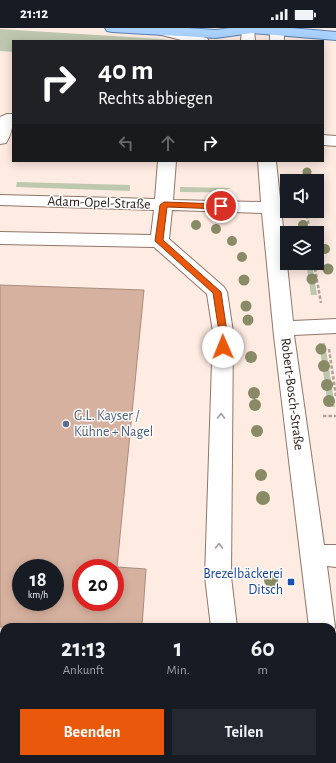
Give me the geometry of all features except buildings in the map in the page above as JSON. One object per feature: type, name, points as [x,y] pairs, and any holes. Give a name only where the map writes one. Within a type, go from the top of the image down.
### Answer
[{"type":"main road","points":[[112,28],[216,34],[245,33],[277,36],[336,36]]},
{"type":"street","points":[[163,30],[198,40]]},
{"type":"street","points":[[0,139],[6,119],[12,119]]},
{"type":"street","points":[[324,140],[336,141]]},
{"type":"street","points":[[159,241],[164,205],[167,162]]},
{"type":"street","name":"Robert-Bosch-Straße","points":[[267,162],[270,208],[284,328],[325,556],[326,617]]},
{"type":"street","name":"Adam-Opel-Straße","points":[[0,200],[270,208]]},
{"type":"street","points":[[0,238],[159,241],[217,292],[223,332],[218,577],[224,623]]},
{"type":"street","points":[[284,328],[336,326]]},
{"type":"path","points":[[323,416],[336,416]]},
{"type":"green space","points":[[0,29],[168,40],[12,40],[12,52],[0,51]]},
{"type":"green space","points":[[17,182],[130,185],[130,191],[16,187]]},
{"type":"green space","points":[[180,187],[231,188],[212,192],[180,192]]},
{"type":"green space","points":[[307,270],[313,270],[317,295],[311,295]]},
{"type":"green space","points":[[319,343],[325,343],[335,407],[328,407]]},
{"type":"place","name":"G.L. Kayser / Kühne + Nagel","points":[[66,424]]},
{"type":"place","name":"Brezelbäckerei Ditsch","points":[[291,582]]},
{"type":"route","points":[[221,206],[164,205],[159,241],[217,292],[223,332],[223,347]]}]
